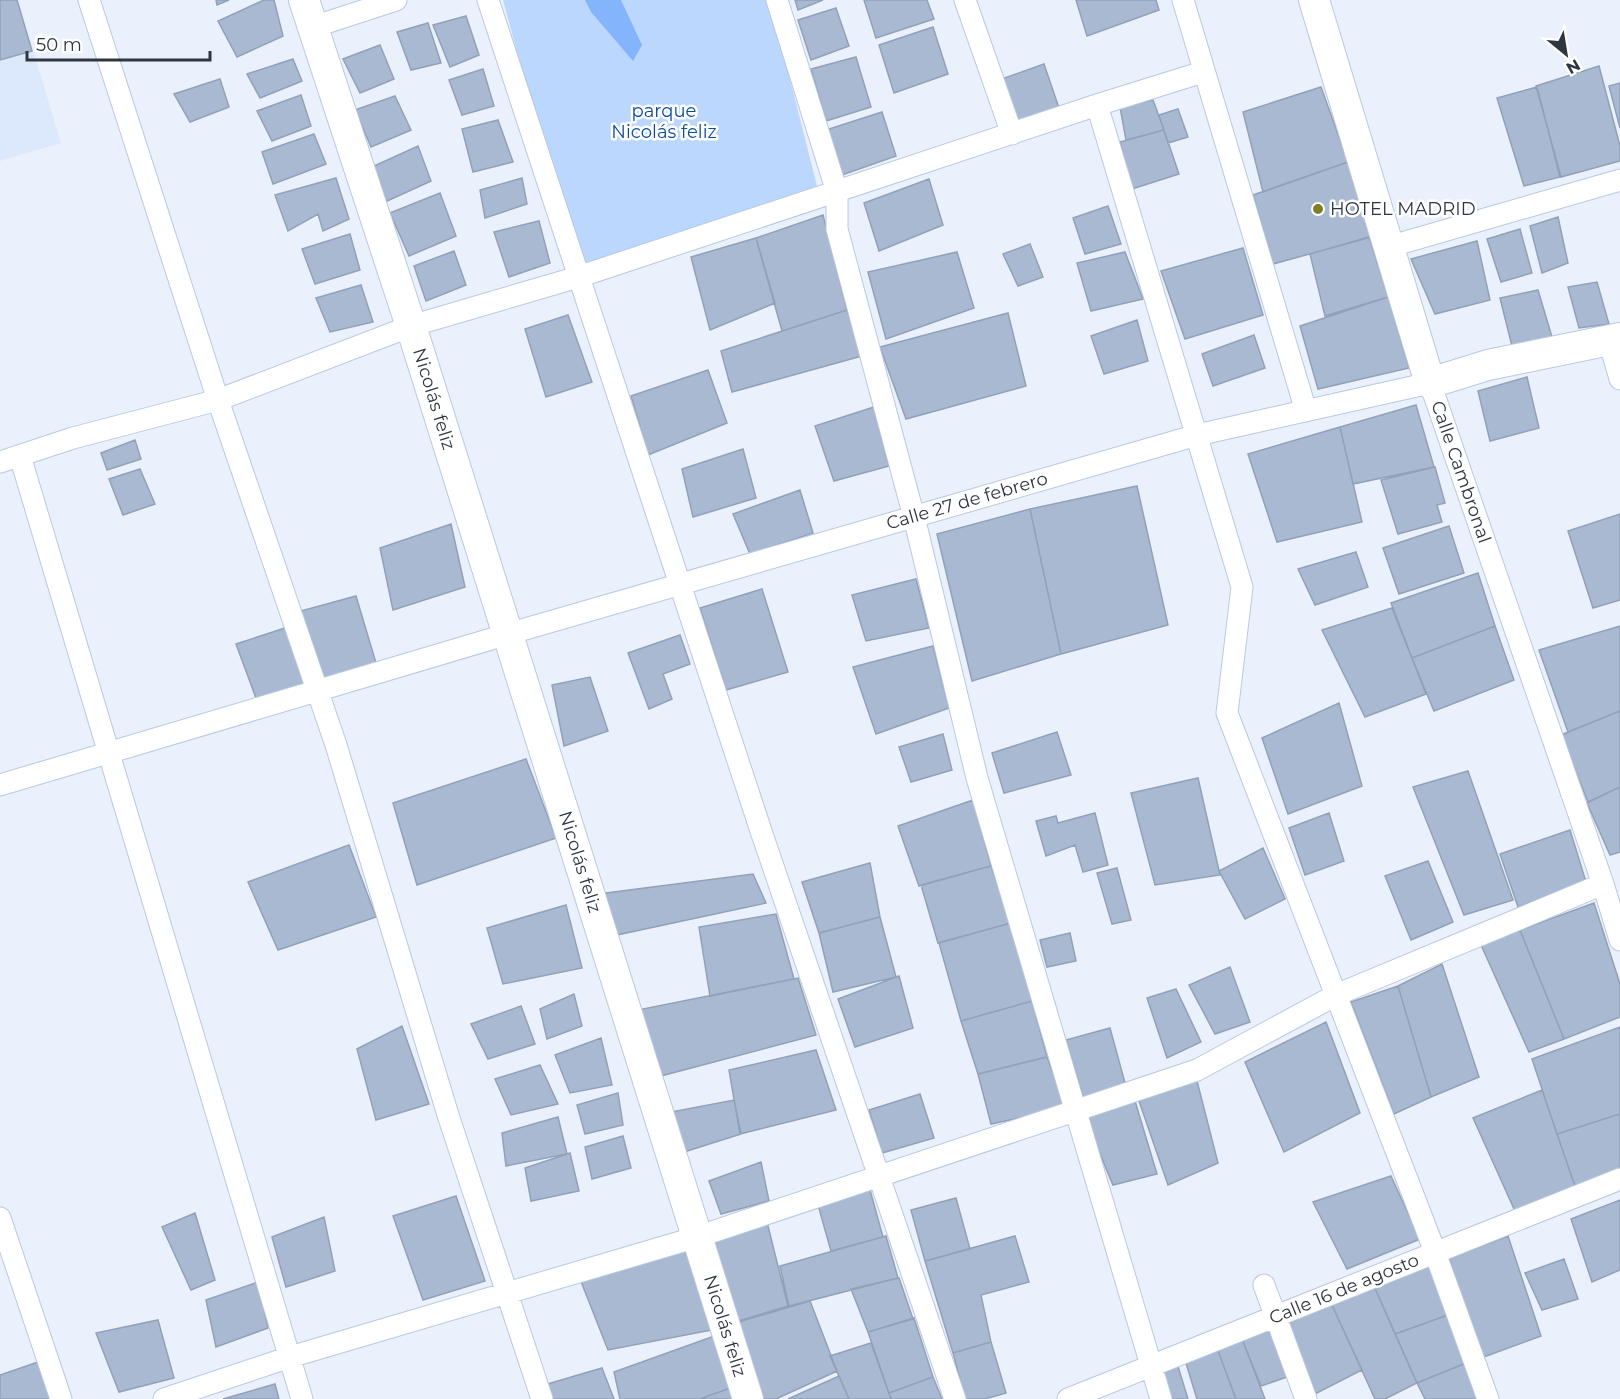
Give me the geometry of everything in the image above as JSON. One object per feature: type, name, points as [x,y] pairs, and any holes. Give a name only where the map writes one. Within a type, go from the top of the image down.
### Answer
[{"type":"main road","name":"Calle Cambronal","points":[[1314,0],[1430,383]]},
{"type":"main road","name":"Nicolás feliz","points":[[309,14],[411,326],[748,1399]]},
{"type":"main road","points":[[1430,383],[1488,365],[1615,339]]},
{"type":"street","points":[[89,0],[218,400],[336,745],[451,1125],[542,1399]]},
{"type":"street","points":[[309,14],[396,0]]},
{"type":"street","points":[[488,0],[757,820],[955,1399]]},
{"type":"street","points":[[777,0],[837,192],[837,229],[914,517],[976,778],[1161,1399]]},
{"type":"street","points":[[965,0],[1012,134]]},
{"type":"street","points":[[1183,0],[1306,411]]},
{"type":"street","points":[[302,1399],[108,753],[10,459],[73,438],[218,400],[411,326],[578,277],[1203,72]]},
{"type":"street","points":[[1097,105],[1242,587],[1227,713],[1435,1252],[1488,1399]]},
{"type":"street","points":[[1389,247],[1620,180]]},
{"type":"street","points":[[1615,339],[1620,379]]},
{"type":"street","name":"Calle 27 de febrero","points":[[0,785],[508,634],[1197,435],[1430,383]]},
{"type":"street","name":"Calle Cambronal","points":[[1430,383],[1603,884],[1620,940]]},
{"type":"street","points":[[164,1399],[290,1357],[697,1237],[1197,1070],[1336,995],[1603,884]]},
{"type":"street","name":"Calle 16 de agosto","points":[[1068,1399],[1620,1179]]},
{"type":"street","points":[[0,1218],[61,1399]]},
{"type":"street","points":[[1264,1284],[1306,1399]]},
{"type":"shaded area","points":[[0,0],[18,0],[61,143],[0,161]]},
{"type":"shaded area","points":[[585,0],[621,0],[642,45],[633,61],[591,12]]},
{"type":"green space","name":"parque Nicolás feliz","points":[[503,0],[770,0],[820,198],[578,277]]},
{"type":"building","points":[[0,0],[17,0],[32,51],[0,60]]},
{"type":"building","points":[[216,0],[229,0],[217,5]]},
{"type":"building","points":[[264,0],[274,0],[283,36],[237,57],[218,21]]},
{"type":"building","points":[[795,0],[823,0],[798,10]]},
{"type":"building","points":[[864,0],[927,0],[934,19],[876,38]]},
{"type":"building","points":[[1076,0],[1156,0],[1159,10],[1087,36]]},
{"type":"building","points":[[836,8],[849,46],[811,60],[798,20]]},
{"type":"building","points":[[466,16],[479,55],[450,67],[433,25]]},
{"type":"building","points":[[428,23],[441,63],[411,70],[397,32]]},
{"type":"building","points":[[933,27],[948,74],[894,93],[879,45]]},
{"type":"building","points":[[380,45],[394,79],[360,93],[343,59]]},
{"type":"building","points":[[856,57],[871,107],[826,121],[811,69]]},
{"type":"building","points":[[293,59],[302,81],[260,98],[247,74]]},
{"type":"building","points":[[1044,64],[1059,108],[1015,122],[1002,79]]},
{"type":"building","points":[[1599,66],[1620,146],[1620,161],[1561,177],[1536,86]]},
{"type":"building","points":[[483,69],[494,106],[462,115],[449,80]]},
{"type":"building","points":[[220,79],[229,107],[190,122],[174,94]]},
{"type":"building","points":[[1620,83],[1620,128],[1609,86]]},
{"type":"building","points":[[1321,87],[1348,162],[1263,192],[1243,112]]},
{"type":"building","points":[[1537,87],[1560,177],[1524,186],[1497,98]]},
{"type":"building","points":[[301,95],[311,126],[272,141],[257,111]]},
{"type":"building","points":[[395,96],[411,130],[371,147],[355,110]]},
{"type":"building","points":[[1153,100],[1164,130],[1126,140],[1120,107]]},
{"type":"building","points":[[1178,109],[1188,137],[1168,143],[1159,115]]},
{"type":"building","points":[[882,112],[896,156],[839,176],[826,130]]},
{"type":"building","points":[[498,120],[513,162],[473,172],[462,129]]},
{"type":"building","points":[[1164,130],[1179,174],[1132,189],[1120,142]]},
{"type":"building","points":[[314,134],[326,164],[273,184],[262,152]]},
{"type":"building","points":[[418,146],[431,181],[385,202],[372,167]]},
{"type":"building","points":[[1348,162],[1375,236],[1273,264],[1253,195]]},
{"type":"building","points":[[336,178],[349,219],[323,231],[318,214],[288,231],[275,195]]},
{"type":"building","points":[[522,178],[527,204],[485,218],[480,190]]},
{"type":"building","points":[[929,179],[943,225],[879,251],[864,203]]},
{"type":"building","points":[[440,193],[456,236],[409,256],[390,213]]},
{"type":"building","points":[[1108,206],[1121,244],[1085,254],[1073,218]]},
{"type":"building","points":[[823,215],[847,310],[782,331],[756,238]]},
{"type":"building","points":[[1558,217],[1568,263],[1542,273],[1530,226]]},
{"type":"building","points":[[539,221],[550,263],[509,277],[494,232]]},
{"type":"building","points":[[1520,229],[1532,273],[1501,282],[1487,239]]},
{"type":"building","points":[[350,234],[360,270],[315,284],[302,249]]},
{"type":"building","points":[[1369,237],[1388,297],[1325,316],[1310,254]]},
{"type":"building","points":[[756,238],[775,303],[710,330],[691,257]]},
{"type":"building","points":[[1477,241],[1490,300],[1435,314],[1411,259]]},
{"type":"building","points":[[1030,244],[1043,277],[1018,286],[1003,254]]},
{"type":"building","points":[[1243,248],[1263,315],[1185,339],[1161,271]]},
{"type":"building","points":[[454,251],[466,285],[426,301],[414,266]]},
{"type":"building","points":[[957,252],[974,308],[886,339],[868,272]]},
{"type":"building","points":[[1125,252],[1143,299],[1091,311],[1077,263]]},
{"type":"building","points":[[1597,282],[1609,324],[1579,328],[1568,287]]},
{"type":"building","points":[[361,285],[373,322],[330,332],[316,298]]},
{"type":"building","points":[[1538,290],[1552,337],[1512,346],[1500,298]]},
{"type":"building","points":[[1388,297],[1409,368],[1318,389],[1300,326]]},
{"type":"building","points":[[847,310],[862,356],[732,392],[721,351]]},
{"type":"building","points":[[1008,313],[1026,386],[906,419],[880,347]]},
{"type":"building","points":[[568,315],[592,382],[546,397],[525,329]]},
{"type":"building","points":[[1137,320],[1148,361],[1104,374],[1091,336]]},
{"type":"building","points":[[1254,335],[1265,368],[1213,386],[1202,354]]},
{"type":"building","points":[[708,370],[727,423],[648,455],[631,396]]},
{"type":"building","points":[[1527,377],[1539,428],[1490,441],[1478,391]]},
{"type":"building","points":[[1416,405],[1434,467],[1353,484],[1340,427]]},
{"type":"building","points":[[874,407],[889,466],[834,481],[815,426]]},
{"type":"building","points":[[1340,427],[1362,522],[1277,542],[1248,454]]},
{"type":"building","points":[[135,440],[141,459],[107,470],[101,453]]},
{"type":"building","points":[[743,449],[756,498],[693,517],[682,469]]},
{"type":"building","points":[[1435,467],[1445,503],[1437,505],[1442,522],[1398,534],[1381,480]]},
{"type":"building","points":[[140,469],[155,504],[123,515],[109,479]]},
{"type":"building","points":[[1137,486],[1168,625],[1061,654],[1030,509]]},
{"type":"building","points":[[800,490],[813,533],[750,554],[733,514]]},
{"type":"building","points":[[1030,509],[1061,654],[972,681],[937,534]]},
{"type":"building","points":[[1620,514],[1620,600],[1593,608],[1568,531]]},
{"type":"building","points":[[451,524],[465,587],[393,610],[380,548]]},
{"type":"building","points":[[1449,526],[1464,573],[1399,594],[1383,548]]},
{"type":"building","points":[[1356,552],[1368,587],[1315,605],[1298,569]]},
{"type":"building","points":[[1478,573],[1495,626],[1412,658],[1391,603]]},
{"type":"building","points":[[916,579],[929,628],[866,641],[852,595]]},
{"type":"building","points":[[762,589],[788,672],[726,690],[700,608]]},
{"type":"building","points":[[356,596],[376,663],[325,680],[301,611]]},
{"type":"building","points":[[1392,608],[1426,694],[1365,717],[1322,630]]},
{"type":"building","points":[[1495,626],[1514,680],[1434,711],[1412,658]]},
{"type":"building","points":[[1620,626],[1620,711],[1568,732],[1539,650]]},
{"type":"building","points":[[288,627],[306,684],[256,698],[236,644]]},
{"type":"building","points":[[680,635],[690,664],[663,674],[672,699],[649,709],[628,653]]},
{"type":"building","points":[[933,646],[949,708],[876,734],[853,667]]},
{"type":"building","points":[[590,677],[608,731],[564,746],[552,685]]},
{"type":"building","points":[[1339,703],[1362,786],[1288,814],[1262,738]]},
{"type":"building","points":[[1620,711],[1620,787],[1588,802],[1561,735]]},
{"type":"building","points":[[1057,732],[1071,775],[1004,793],[992,753]]},
{"type":"building","points":[[943,734],[952,770],[911,782],[899,747]]},
{"type":"building","points":[[526,759],[556,838],[417,885],[393,803]]},
{"type":"building","points":[[1468,771],[1513,900],[1464,915],[1413,787]]},
{"type":"building","points":[[1198,778],[1220,875],[1155,885],[1131,793]]},
{"type":"building","points":[[1620,787],[1620,852],[1610,855],[1587,803]]},
{"type":"building","points":[[973,800],[991,866],[919,886],[898,826]]},
{"type":"building","points":[[1095,813],[1108,865],[1083,872],[1075,845],[1046,856],[1036,821],[1056,816],[1058,823]]},
{"type":"building","points":[[1329,813],[1344,861],[1305,875],[1289,828]]},
{"type":"building","points":[[1570,830],[1586,882],[1518,907],[1500,854]]},
{"type":"building","points":[[349,845],[376,917],[278,950],[248,882]]},
{"type":"building","points":[[1263,848],[1285,899],[1245,919],[1219,871]]},
{"type":"building","points":[[1428,861],[1453,922],[1411,940],[1385,876]]},
{"type":"building","points":[[870,863],[880,917],[819,933],[802,882]]},
{"type":"building","points":[[991,866],[1011,923],[938,943],[921,885]]},
{"type":"building","points":[[1117,868],[1131,920],[1112,924],[1097,873]]},
{"type":"building","points":[[753,874],[766,903],[612,936],[599,894]]},
{"type":"building","points":[[1594,903],[1620,984],[1620,1017],[1564,1039],[1520,930]]},
{"type":"building","points":[[566,905],[582,968],[503,984],[487,928]]},
{"type":"building","points":[[776,914],[794,979],[710,996],[699,927]]},
{"type":"building","points":[[880,917],[896,977],[833,992],[819,933]]},
{"type":"building","points":[[1011,923],[1032,1001],[961,1021],[939,943]]},
{"type":"building","points":[[1520,930],[1564,1039],[1529,1052],[1481,945]]},
{"type":"building","points":[[1070,933],[1076,961],[1047,967],[1040,940]]},
{"type":"building","points":[[1442,964],[1479,1077],[1431,1097],[1398,986]]},
{"type":"building","points":[[1230,967],[1250,1022],[1215,1034],[1189,985]]},
{"type":"building","points":[[899,976],[913,1028],[855,1047],[838,999]]},
{"type":"building","points":[[798,978],[816,1035],[657,1077],[638,1010]]},
{"type":"building","points":[[1398,986],[1431,1097],[1394,1114],[1351,1002]]},
{"type":"building","points":[[1176,989],[1201,1042],[1167,1058],[1147,998]]},
{"type":"building","points":[[574,994],[582,1026],[547,1039],[540,1009]]},
{"type":"building","points":[[1032,1001],[1047,1057],[978,1074],[961,1021]]},
{"type":"building","points":[[521,1006],[535,1044],[488,1059],[471,1024]]},
{"type":"building","points":[[1326,1022],[1360,1113],[1284,1152],[1245,1062]]},
{"type":"building","points":[[402,1026],[429,1104],[376,1120],[357,1049]]},
{"type":"building","points":[[1620,1027],[1620,1114],[1557,1134],[1532,1059]]},
{"type":"building","points":[[1110,1028],[1125,1083],[1083,1097],[1066,1040]]},
{"type":"building","points":[[601,1038],[612,1085],[570,1093],[555,1055]]},
{"type":"building","points":[[816,1050],[836,1110],[740,1134],[729,1070]]},
{"type":"building","points":[[1047,1057],[1066,1108],[991,1124],[978,1074]]},
{"type":"building","points":[[540,1065],[558,1104],[511,1115],[495,1079]]},
{"type":"building","points":[[1196,1077],[1218,1163],[1168,1185],[1139,1101]]},
{"type":"building","points":[[1542,1090],[1575,1186],[1515,1211],[1473,1118]]},
{"type":"building","points":[[618,1093],[623,1125],[585,1134],[577,1105]]},
{"type":"building","points":[[920,1094],[934,1138],[882,1153],[869,1110]]},
{"type":"building","points":[[734,1100],[741,1134],[684,1152],[671,1112]]},
{"type":"building","points":[[1135,1101],[1157,1174],[1113,1185],[1085,1118]]},
{"type":"building","points":[[1620,1114],[1620,1170],[1575,1186],[1557,1134]]},
{"type":"building","points":[[558,1117],[567,1154],[506,1166],[502,1133]]},
{"type":"building","points":[[623,1136],[631,1168],[592,1179],[585,1147]]},
{"type":"building","points":[[570,1153],[579,1191],[531,1201],[525,1168]]},
{"type":"building","points":[[761,1162],[769,1201],[721,1214],[709,1181]]},
{"type":"building","points":[[1391,1176],[1420,1239],[1347,1269],[1313,1202]]},
{"type":"building","points":[[870,1190],[883,1237],[831,1251],[818,1205]]},
{"type":"building","points":[[456,1196],[485,1281],[423,1300],[393,1216]]},
{"type":"building","points":[[956,1198],[970,1249],[925,1261],[911,1210]]},
{"type":"building","points":[[1620,1200],[1620,1270],[1592,1282],[1571,1219]]},
{"type":"building","points":[[195,1213],[215,1280],[191,1290],[162,1227]]},
{"type":"building","points":[[324,1217],[335,1271],[286,1287],[272,1237]]},
{"type":"building","points":[[767,1222],[788,1306],[732,1323],[705,1239]]},
{"type":"building","points":[[886,1236],[898,1278],[789,1306],[780,1266]]},
{"type":"building","points":[[1015,1236],[1029,1282],[981,1295],[991,1342],[953,1353],[925,1261]]},
{"type":"building","points":[[1508,1236],[1541,1336],[1481,1358],[1449,1258]]},
{"type":"building","points":[[692,1246],[717,1329],[608,1350],[580,1279]]},
{"type":"building","points":[[1564,1259],[1578,1299],[1542,1310],[1525,1273]]},
{"type":"building","points":[[1428,1262],[1448,1315],[1395,1334],[1374,1286]]},
{"type":"building","points":[[899,1278],[913,1319],[868,1332],[851,1289]]},
{"type":"building","points":[[258,1282],[268,1328],[216,1347],[206,1300]]},
{"type":"building","points":[[1374,1286],[1417,1383],[1385,1399],[1375,1399],[1331,1303]]},
{"type":"building","points":[[810,1301],[837,1371],[776,1399],[756,1399],[732,1324]]},
{"type":"building","points":[[1331,1303],[1362,1370],[1313,1395],[1284,1323]]},
{"type":"building","points":[[1448,1315],[1466,1363],[1417,1383],[1395,1334]]},
{"type":"building","points":[[914,1318],[933,1377],[889,1393],[868,1332]]},
{"type":"building","points":[[158,1320],[174,1378],[119,1392],[96,1333]]},
{"type":"building","points":[[1270,1329],[1287,1377],[1261,1386],[1242,1339]]},
{"type":"building","points":[[720,1334],[736,1386],[700,1399],[620,1399],[614,1372]]},
{"type":"building","points":[[1242,1339],[1265,1399],[1236,1399],[1217,1348]]},
{"type":"building","points":[[991,1342],[1006,1393],[985,1399],[965,1399],[953,1353]]},
{"type":"building","points":[[871,1343],[891,1399],[849,1399],[830,1356]]},
{"type":"building","points":[[1217,1348],[1236,1399],[1197,1399],[1185,1360]]},
{"type":"building","points":[[38,1362],[50,1399],[0,1399],[0,1375]]},
{"type":"building","points":[[1177,1363],[1188,1399],[1168,1399],[1160,1369]]},
{"type":"building","points":[[1466,1363],[1480,1399],[1425,1399],[1417,1383]]},
{"type":"building","points":[[602,1368],[614,1399],[549,1399],[544,1385]]},
{"type":"building","points":[[839,1376],[849,1399],[788,1399]]},
{"type":"building","points":[[933,1377],[942,1399],[891,1399],[889,1393]]},
{"type":"building","points":[[275,1384],[279,1399],[223,1399]]},
{"type":"building","points":[[736,1386],[740,1399],[700,1399]]},
{"type":"place","name":"HOTEL MADRID","points":[[1318,209]]}]
